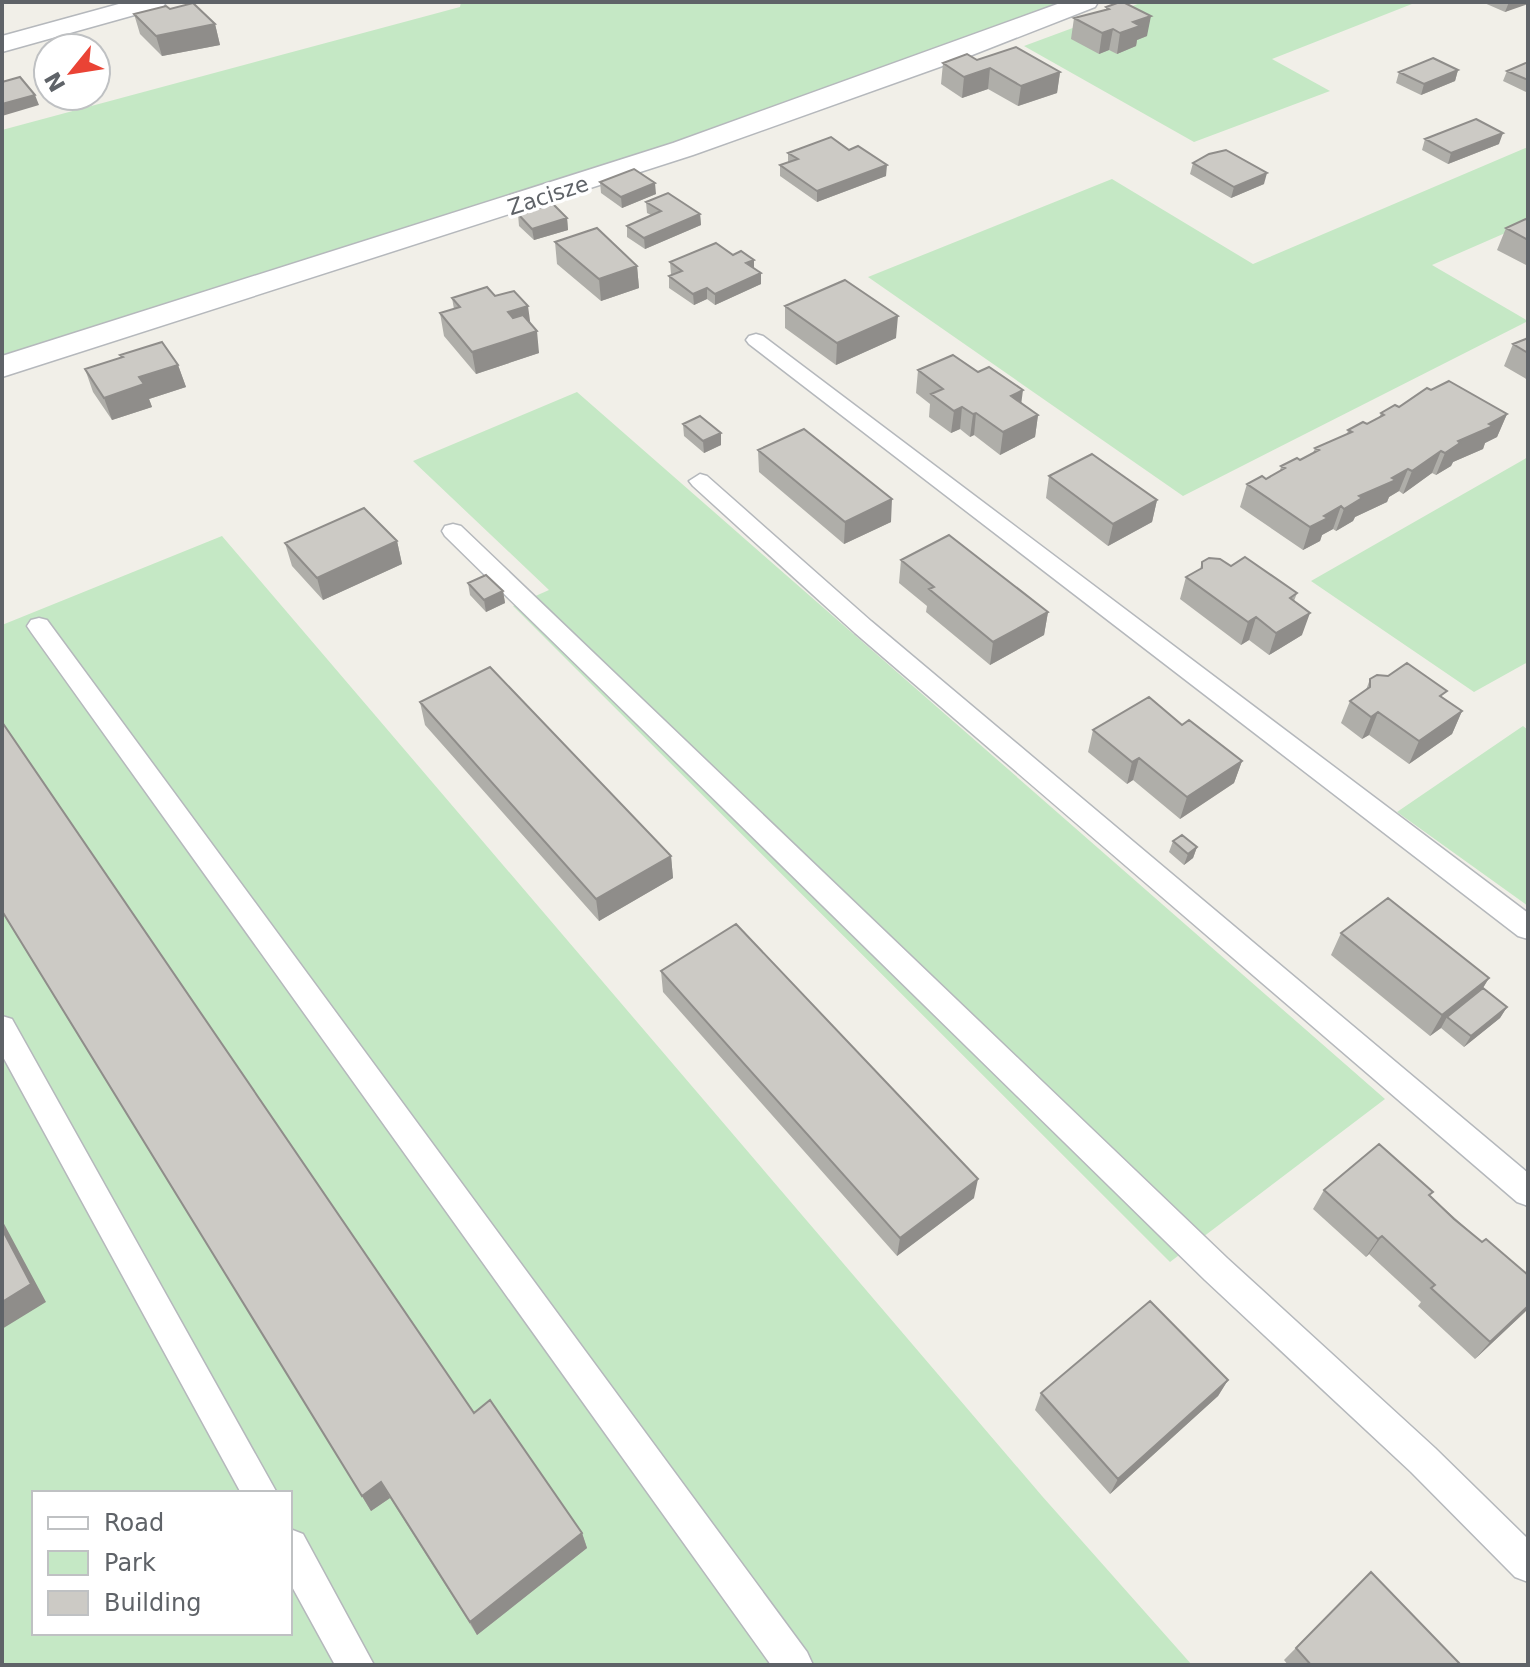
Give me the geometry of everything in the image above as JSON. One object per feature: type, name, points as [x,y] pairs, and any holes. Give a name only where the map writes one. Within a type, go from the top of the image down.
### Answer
[{"type":"street","points":[[2,44],[154,2]]},
{"type":"street","name":"Zacisze","points":[[2,367],[584,184],[910,71],[1086,2]]},
{"type":"lane","points":[[756,340],[1528,928]]},
{"type":"lane","points":[[700,481],[863,627],[1528,1192]]},
{"type":"lane","points":[[453,531],[1216,1269],[1423,1460],[1528,1564]]},
{"type":"lane","points":[[39,626],[794,1665]]},
{"type":"lane","points":[[2,1028],[259,1491]]},
{"type":"lane","points":[[292,1551],[355,1665]]},
{"type":"green space","points":[[461,2],[1070,2],[699,136],[2,357],[2,130],[69,112],[112,112],[112,100],[460,7]]},
{"type":"green space","points":[[1143,2],[1417,2],[1272,59],[1330,91],[1194,142],[1024,46]]},
{"type":"green space","points":[[1528,147],[1528,223],[1432,265],[1528,321],[1183,496],[868,277],[1112,179],[1253,264]]},
{"type":"green space","points":[[577,392],[1385,1099],[1170,1262],[513,606],[549,590],[413,461]]},
{"type":"green space","points":[[1528,457],[1528,662],[1474,692],[1311,581]]},
{"type":"green space","points":[[222,536],[1042,1496],[1192,1665],[2,1665],[2,625]]},
{"type":"green space","points":[[1523,726],[1528,730],[1528,906],[1397,812]]},
{"type":"building","points":[[1120,2],[1151,16],[1133,22],[1140,26],[1120,33],[1113,29],[1102,33],[1074,18],[1109,9],[1106,7]]},
{"type":"building","points":[[193,3],[215,24],[156,36],[134,14],[166,6],[170,9]]},
{"type":"building","points":[[1016,47],[1060,72],[1021,86],[990,68],[964,77],[943,63],[967,54],[977,60]]},
{"type":"building","points":[[1433,58],[1458,70],[1424,84],[1399,72]]},
{"type":"building","points":[[1528,62],[1528,80],[1507,71]]},
{"type":"building","points":[[20,77],[32,96],[2,104],[2,82]]},
{"type":"building","points":[[1476,119],[1503,133],[1451,153],[1425,139]]},
{"type":"building","points":[[831,137],[849,150],[858,146],[887,165],[817,191],[780,165],[798,159],[788,153]]},
{"type":"building","points":[[1226,150],[1267,173],[1234,187],[1193,163],[1209,154]]},
{"type":"building","points":[[634,169],[655,183],[621,197],[600,182]]},
{"type":"building","points":[[668,193],[700,214],[644,238],[627,226],[661,211],[646,202]]},
{"type":"building","points":[[553,204],[567,218],[532,229],[518,214]]},
{"type":"building","points":[[1528,218],[1528,240],[1506,228]]},
{"type":"building","points":[[597,228],[637,266],[599,279],[555,242]]},
{"type":"building","points":[[716,243],[733,255],[741,251],[754,260],[746,263],[761,273],[715,294],[707,288],[693,294],[669,276],[682,271],[670,262]]},
{"type":"building","points":[[845,280],[898,316],[837,343],[785,306]]},
{"type":"building","points":[[487,287],[495,296],[514,291],[528,306],[508,312],[513,318],[523,315],[537,331],[472,352],[440,313],[460,307],[452,298]]},
{"type":"building","points":[[1528,338],[1528,353],[1513,344]]},
{"type":"building","points":[[162,342],[178,365],[139,377],[144,384],[104,398],[85,369],[123,357],[120,355]]},
{"type":"building","points":[[953,355],[978,372],[989,367],[1023,390],[1011,396],[1038,415],[1003,432],[962,407],[954,411],[931,394],[943,389],[918,370]]},
{"type":"building","points":[[1449,381],[1507,414],[1489,424],[1493,426],[1458,441],[1460,443],[1445,453],[1441,451],[1412,471],[1408,469],[1392,478],[1396,480],[1359,496],[1362,498],[1344,509],[1341,506],[1324,516],[1328,518],[1310,527],[1247,484],[1262,476],[1266,479],[1285,468],[1281,466],[1297,458],[1300,460],[1319,450],[1315,448],[1352,432],[1348,430],[1384,415],[1381,413],[1395,405],[1399,407],[1427,388],[1431,390]]},
{"type":"building","points":[[700,416],[721,433],[703,441],[683,424]]},
{"type":"building","points":[[804,429],[892,499],[845,522],[758,450]]},
{"type":"building","points":[[1092,454],[1157,500],[1113,524],[1049,476]]},
{"type":"building","points":[[364,508],[397,541],[317,578],[285,543]]},
{"type":"building","points":[[949,535],[1048,612],[993,642],[929,589],[934,587],[901,560]]},
{"type":"building","points":[[1245,557],[1297,593],[1290,598],[1310,613],[1276,633],[1256,617],[1248,622],[1186,577],[1202,568],[1202,562],[1209,558],[1220,559],[1231,566]]},
{"type":"building","points":[[486,575],[503,591],[484,600],[468,583]]},
{"type":"building","points":[[1407,663],[1447,691],[1440,696],[1462,711],[1419,741],[1378,712],[1371,717],[1350,701],[1370,687],[1370,679],[1377,675],[1388,676]]},
{"type":"building","points":[[490,667],[671,856],[596,899],[420,702]]},
{"type":"building","points":[[1149,697],[1182,725],[1189,720],[1242,761],[1187,797],[1139,758],[1132,762],[1093,730]]},
{"type":"building","points":[[2,722],[474,1413],[490,1400],[582,1533],[470,1622],[381,1482],[362,1496],[2,911]]},
{"type":"building","points":[[1182,835],[1197,847],[1188,854],[1173,841]]},
{"type":"building","points":[[1388,898],[1489,978],[1442,1015],[1341,933]]},
{"type":"building","points":[[736,924],[978,1179],[900,1238],[661,971]]},
{"type":"building","points":[[1483,988],[1507,1007],[1471,1036],[1447,1017]]},
{"type":"building","points":[[1379,1144],[1433,1192],[1429,1195],[1454,1219],[1482,1242],[1486,1239],[1528,1275],[1528,1306],[1490,1342],[1431,1288],[1435,1285],[1382,1236],[1378,1239],[1324,1190]]},
{"type":"building","points":[[2,1229],[31,1284],[2,1302]]},
{"type":"building","points":[[1150,1301],[1228,1380],[1118,1479],[1041,1393]]},
{"type":"building","points":[[1371,1572],[1461,1665],[1311,1665],[1296,1648]]}]
